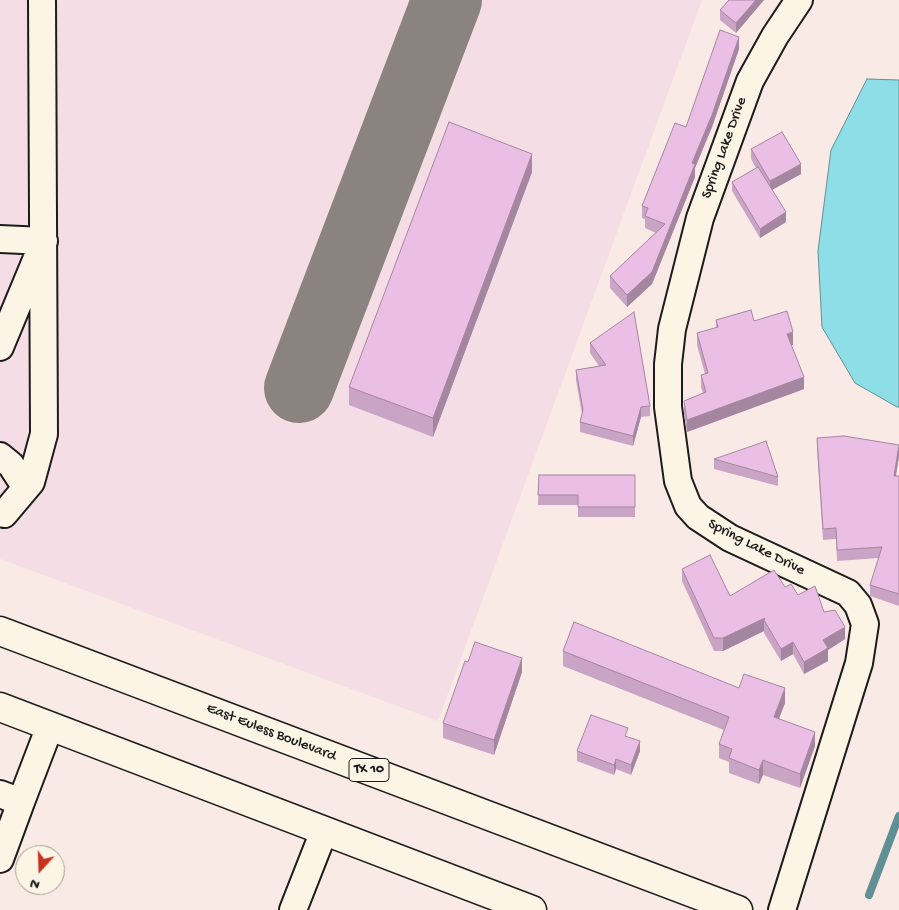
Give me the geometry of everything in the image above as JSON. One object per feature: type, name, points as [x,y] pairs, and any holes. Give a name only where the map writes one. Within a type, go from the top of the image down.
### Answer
[{"type":"main road","name":"East Euless Boulevard","points":[[0,631],[738,910]]},
{"type":"main road","points":[[0,707],[532,910]]},
{"type":"street","points":[[0,513],[4,514],[31,482],[44,434],[42,0]]},
{"type":"street","name":"Spring Lake Drive","points":[[782,910],[859,663],[865,624],[858,606],[848,593],[730,538],[698,517],[688,506],[678,481],[668,407],[668,364],[672,329],[703,209],[750,81],[775,36],[800,0]]},
{"type":"street","points":[[0,239],[44,241]]},
{"type":"street","points":[[0,347],[44,241]]},
{"type":"street","points":[[0,456],[11,465],[26,488]]},
{"type":"street","points":[[0,859],[11,798],[50,726]]},
{"type":"street","points":[[293,910],[324,830]]},
{"type":"shaded area","points":[[0,0],[702,0],[438,721],[0,559]]},
{"type":"water","points":[[867,79],[899,80],[899,407],[855,383],[822,327],[818,251],[831,150]]},
{"type":"building","points":[[729,0],[756,0],[736,23],[720,10]]},
{"type":"building","points":[[720,30],[739,37],[712,115],[692,163],[695,164],[652,272],[627,295],[610,276],[665,224],[645,216],[648,208],[642,206],[675,123],[686,127]]},
{"type":"building","points":[[449,122],[532,154],[433,418],[349,387]]},
{"type":"building","points":[[782,132],[801,164],[770,181],[751,149]]},
{"type":"building","points":[[758,167],[786,212],[760,229],[732,182]]},
{"type":"building","points":[[751,310],[754,321],[787,311],[793,332],[787,334],[804,377],[687,420],[684,401],[706,392],[701,375],[708,373],[697,333],[718,327],[716,320]]},
{"type":"building","points":[[634,312],[650,406],[641,407],[633,436],[580,422],[583,410],[576,370],[606,365],[590,343]]},
{"type":"building","points":[[844,436],[899,445],[894,476],[899,476],[899,594],[870,585],[882,547],[837,550],[836,528],[823,529],[817,438]]},
{"type":"building","points":[[766,441],[778,477],[714,459],[752,446]]},
{"type":"building","points":[[539,475],[635,475],[635,507],[578,507],[578,495],[538,495]]},
{"type":"building","points":[[710,555],[730,596],[774,570],[785,587],[791,584],[798,595],[815,586],[824,612],[835,610],[845,627],[823,640],[828,648],[804,662],[793,642],[781,649],[764,620],[765,618],[723,638],[714,638],[682,569]]},
{"type":"building","points":[[574,622],[739,688],[744,674],[785,688],[774,717],[815,732],[800,774],[763,760],[759,770],[729,758],[732,749],[719,744],[729,717],[563,651]]},
{"type":"building","points":[[475,642],[522,658],[494,740],[443,723],[465,661],[468,662]]},
{"type":"building","points":[[591,715],[628,728],[625,736],[640,741],[631,765],[616,759],[614,765],[577,751]]},
{"type":"waterway","points":[[869,895],[899,816]]},
{"type":"taxiway","points":[[299,388],[447,0]]}]
